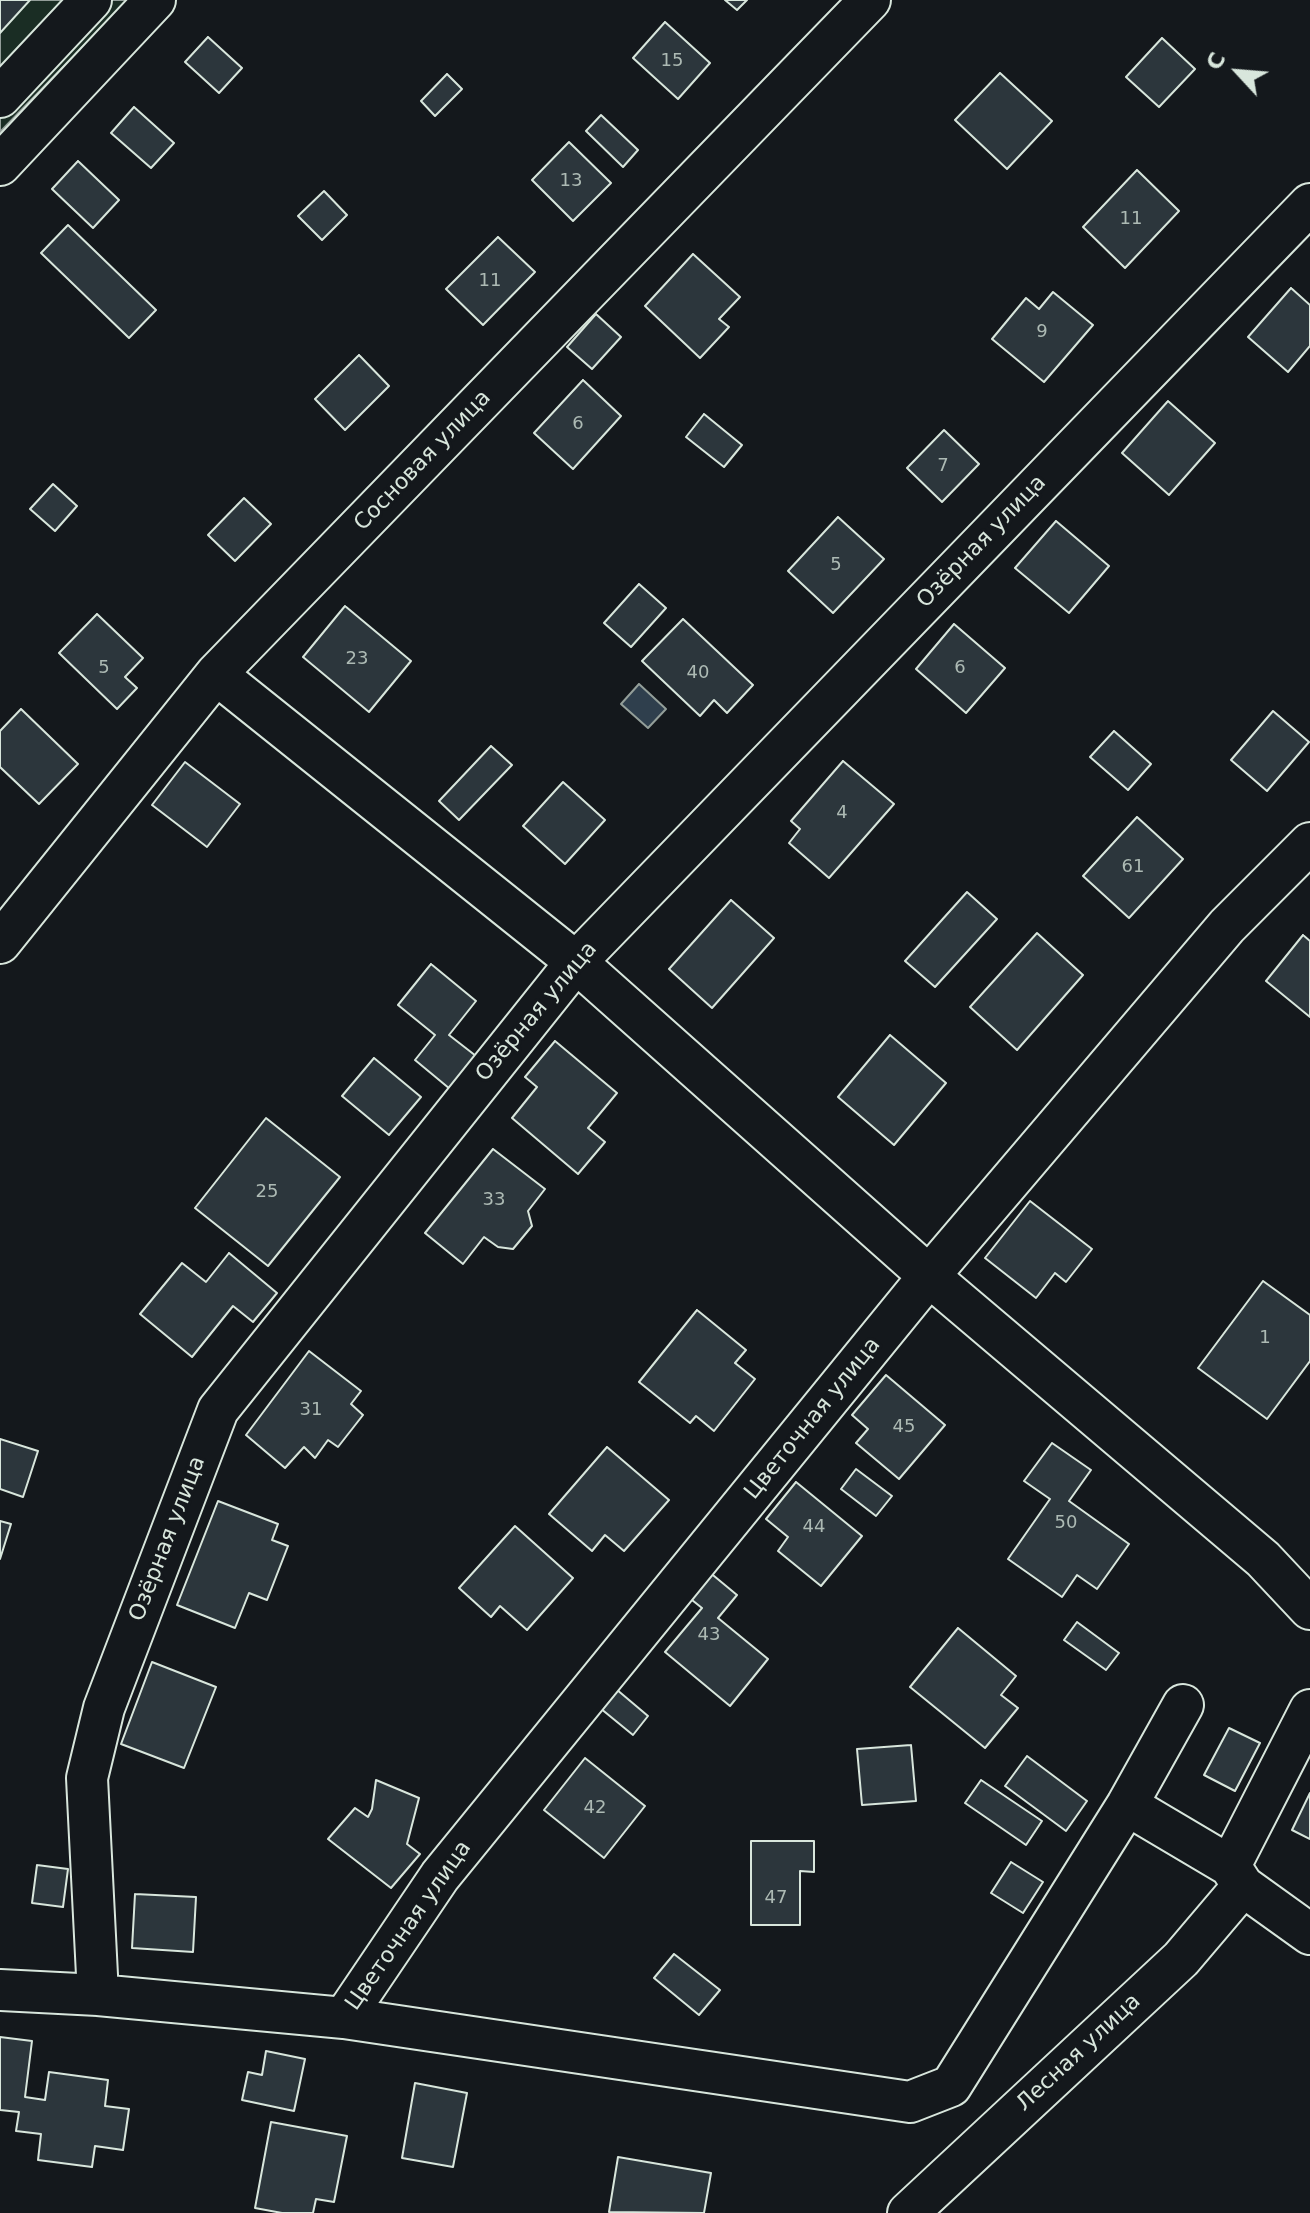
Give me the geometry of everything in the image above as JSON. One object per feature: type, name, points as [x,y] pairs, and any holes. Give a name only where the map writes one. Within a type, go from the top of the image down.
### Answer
[{"type":"street","points":[[0,97],[91,0]]},
{"type":"street","points":[[0,165],[155,0]]},
{"type":"street","name":"Сосновая улица","points":[[0,943],[216,674],[870,0]]},
{"type":"street","name":"Озёрная улица","points":[[98,1995],[87,1778],[104,1708],[218,1410],[576,962],[1310,204]]},
{"type":"street","points":[[216,674],[576,962],[929,1276],[1263,1559],[1310,1609]]},
{"type":"street","name":"Цветочная улица","points":[[344,2018],[440,1876],[929,1276],[1227,926],[1310,843]]},
{"type":"street","points":[[0,1990],[98,1995],[344,2018],[910,2102],[951,2086],[1127,1805],[1183,1705]]},
{"type":"street","name":"Лесная улица","points":[[908,2213],[1181,1959],[1237,1876],[1310,1710]]},
{"type":"street","points":[[1127,1805],[1237,1876],[1310,1934]]},
{"type":"green space","points":[[0,0],[128,0],[0,132]]},
{"type":"water","points":[[639,684],[666,709],[648,728],[621,704]]},
{"type":"building","points":[[0,0],[30,0],[0,33]]},
{"type":"building","points":[[725,0],[747,0],[737,10]]},
{"type":"building","points":[[665,22],[710,63],[678,99],[633,58]]},
{"type":"building","points":[[208,37],[242,68],[219,93],[185,62]]},
{"type":"building","points":[[1162,38],[1195,69],[1159,107],[1126,77]]},
{"type":"building","points":[[1000,73],[1052,121],[1007,169],[955,120]]},
{"type":"building","points":[[447,74],[462,89],[435,116],[421,101]]},
{"type":"building","points":[[134,107],[174,143],[151,168],[111,133]]},
{"type":"building","points":[[601,115],[638,150],[623,167],[586,131]]},
{"type":"building","points":[[569,142],[611,183],[573,221],[532,180]]},
{"type":"building","points":[[78,161],[119,200],[93,228],[52,189]]},
{"type":"building","points":[[1137,170],[1179,211],[1125,268],[1083,227]]},
{"type":"building","points":[[324,191],[347,215],[322,240],[298,216]]},
{"type":"building","points":[[68,225],[156,310],[129,338],[41,253]]},
{"type":"building","points":[[498,237],[535,272],[483,325],[446,289]]},
{"type":"building","points":[[693,254],[740,297],[719,319],[729,327],[700,358],[645,306]]},
{"type":"building","points":[[1291,288],[1310,305],[1310,346],[1288,372],[1248,337]]},
{"type":"building","points":[[1053,292],[1093,325],[1044,382],[992,339],[1026,298],[1039,309]]},
{"type":"building","points":[[596,314],[621,337],[592,369],[567,347]]},
{"type":"building","points":[[359,355],[389,386],[345,430],[315,399]]},
{"type":"building","points":[[583,380],[621,416],[573,469],[534,433]]},
{"type":"building","points":[[1168,401],[1215,443],[1169,495],[1122,453]]},
{"type":"building","points":[[704,414],[742,445],[724,467],[686,437]]},
{"type":"building","points":[[944,430],[979,464],[942,502],[907,468]]},
{"type":"building","points":[[53,484],[77,506],[55,531],[30,509]]},
{"type":"building","points":[[244,498],[271,524],[235,561],[208,535]]},
{"type":"building","points":[[838,517],[884,559],[833,613],[788,571]]},
{"type":"building","points":[[1056,521],[1109,566],[1069,613],[1015,568]]},
{"type":"building","points":[[639,584],[666,608],[631,647],[604,623]]},
{"type":"building","points":[[345,606],[411,661],[369,712],[303,657]]},
{"type":"building","points":[[97,614],[143,658],[125,677],[137,688],[117,709],[59,653]]},
{"type":"building","points":[[683,619],[753,685],[727,713],[714,700],[700,716],[642,661]]},
{"type":"building","points":[[954,624],[1005,668],[966,713],[916,669]]},
{"type":"building","points":[[21,709],[78,764],[39,804],[0,767],[0,731]]},
{"type":"building","points":[[1273,711],[1309,742],[1267,791],[1231,760]]},
{"type":"building","points":[[1114,731],[1151,764],[1128,790],[1090,757]]},
{"type":"building","points":[[491,746],[512,765],[459,820],[439,801]]},
{"type":"building","points":[[843,761],[894,804],[829,878],[789,843],[800,829],[791,821]]},
{"type":"building","points":[[185,762],[240,804],[207,847],[152,805]]},
{"type":"building","points":[[563,782],[605,820],[565,864],[523,826]]},
{"type":"building","points":[[1137,817],[1183,859],[1129,918],[1083,876]]},
{"type":"building","points":[[967,892],[997,919],[935,987],[905,961]]},
{"type":"building","points":[[731,900],[774,938],[712,1008],[669,969]]},
{"type":"building","points":[[1037,933],[1083,975],[1017,1050],[970,1007]]},
{"type":"building","points":[[1303,935],[1310,941],[1310,1017],[1266,981]]},
{"type":"building","points":[[431,964],[476,1001],[449,1035],[476,1056],[450,1089],[415,1060],[435,1035],[398,1005]]},
{"type":"building","points":[[890,1035],[946,1083],[894,1145],[838,1097]]},
{"type":"building","points":[[555,1041],[617,1093],[588,1128],[605,1142],[578,1174],[512,1118],[537,1087],[525,1077]]},
{"type":"building","points":[[374,1058],[421,1097],[389,1135],[342,1096]]},
{"type":"building","points":[[266,1118],[340,1177],[268,1266],[195,1208]]},
{"type":"building","points":[[493,1149],[545,1189],[528,1211],[532,1226],[513,1249],[498,1247],[484,1237],[463,1264],[425,1233]]},
{"type":"building","points":[[1030,1201],[1092,1249],[1066,1282],[1055,1273],[1036,1298],[985,1258]]},
{"type":"building","points":[[229,1253],[277,1293],[253,1322],[233,1306],[192,1357],[140,1314],[182,1263],[206,1282]]},
{"type":"building","points":[[1263,1281],[1310,1315],[1310,1361],[1267,1419],[1198,1368]]},
{"type":"building","points":[[697,1310],[746,1350],[735,1363],[755,1379],[714,1431],[696,1416],[690,1423],[639,1382]]},
{"type":"building","points":[[309,1351],[361,1391],[351,1404],[363,1415],[338,1447],[328,1440],[315,1458],[304,1447],[285,1468],[246,1435]]},
{"type":"building","points":[[886,1375],[945,1425],[899,1479],[856,1443],[868,1429],[852,1415]]},
{"type":"building","points":[[0,1439],[38,1451],[23,1497],[0,1489]]},
{"type":"building","points":[[1052,1443],[1091,1470],[1069,1501],[1129,1544],[1097,1589],[1077,1575],[1062,1597],[1008,1559],[1050,1499],[1024,1481]]},
{"type":"building","points":[[607,1447],[669,1500],[624,1551],[605,1535],[592,1551],[549,1514]]},
{"type":"building","points":[[856,1469],[892,1496],[876,1516],[841,1489]]},
{"type":"building","points":[[796,1482],[862,1536],[821,1586],[778,1551],[788,1537],[766,1519]]},
{"type":"building","points":[[218,1501],[278,1524],[272,1540],[288,1546],[267,1600],[249,1593],[235,1628],[177,1605]]},
{"type":"building","points":[[0,1521],[11,1524],[0,1559]]},
{"type":"building","points":[[515,1526],[573,1578],[527,1630],[500,1606],[491,1617],[459,1588]]},
{"type":"building","points":[[708,1571],[737,1595],[718,1618],[768,1659],[730,1706],[665,1652],[702,1608],[687,1596]]},
{"type":"building","points":[[1077,1622],[1119,1653],[1106,1670],[1064,1640]]},
{"type":"building","points":[[958,1628],[1016,1676],[1001,1695],[1018,1708],[985,1748],[910,1687]]},
{"type":"building","points":[[152,1662],[216,1687],[184,1768],[121,1744]]},
{"type":"building","points":[[616,1689],[648,1716],[633,1735],[600,1708]]},
{"type":"building","points":[[1229,1728],[1260,1743],[1235,1791],[1204,1775]]},
{"type":"building","points":[[911,1745],[916,1801],[862,1805],[857,1749]]},
{"type":"building","points":[[1027,1756],[1087,1801],[1066,1831],[1005,1786]]},
{"type":"building","points":[[585,1758],[645,1806],[604,1858],[544,1810]]},
{"type":"building","points":[[376,1780],[419,1798],[407,1844],[420,1854],[391,1888],[328,1839],[355,1808],[368,1817]]},
{"type":"building","points":[[981,1780],[1042,1821],[1026,1845],[965,1803]]},
{"type":"building","points":[[1310,1793],[1310,1839],[1292,1830]]},
{"type":"building","points":[[751,1841],[814,1841],[814,1872],[800,1871],[800,1925],[751,1925]]},
{"type":"building","points":[[1011,1862],[1043,1882],[1023,1913],[991,1893]]},
{"type":"building","points":[[37,1865],[68,1869],[63,1907],[32,1903]]},
{"type":"building","points":[[135,1894],[196,1897],[193,1952],[132,1948]]},
{"type":"building","points":[[674,1954],[720,1990],[699,2015],[654,1978]]},
{"type":"building","points":[[0,2037],[32,2041],[25,2097],[45,2100],[49,2072],[108,2080],[105,2106],[129,2109],[123,2150],[95,2146],[92,2167],[38,2160],[41,2134],[16,2131],[19,2112],[0,2110]]},
{"type":"building","points":[[266,2051],[305,2059],[294,2111],[242,2100],[248,2072],[262,2075]]},
{"type":"building","points":[[415,2083],[467,2093],[453,2167],[402,2158]]},
{"type":"building","points":[[271,2122],[347,2136],[334,2202],[316,2199],[313,2213],[282,2213],[255,2208]]},
{"type":"building","points":[[618,2157],[711,2173],[704,2213],[609,2212]]}]
